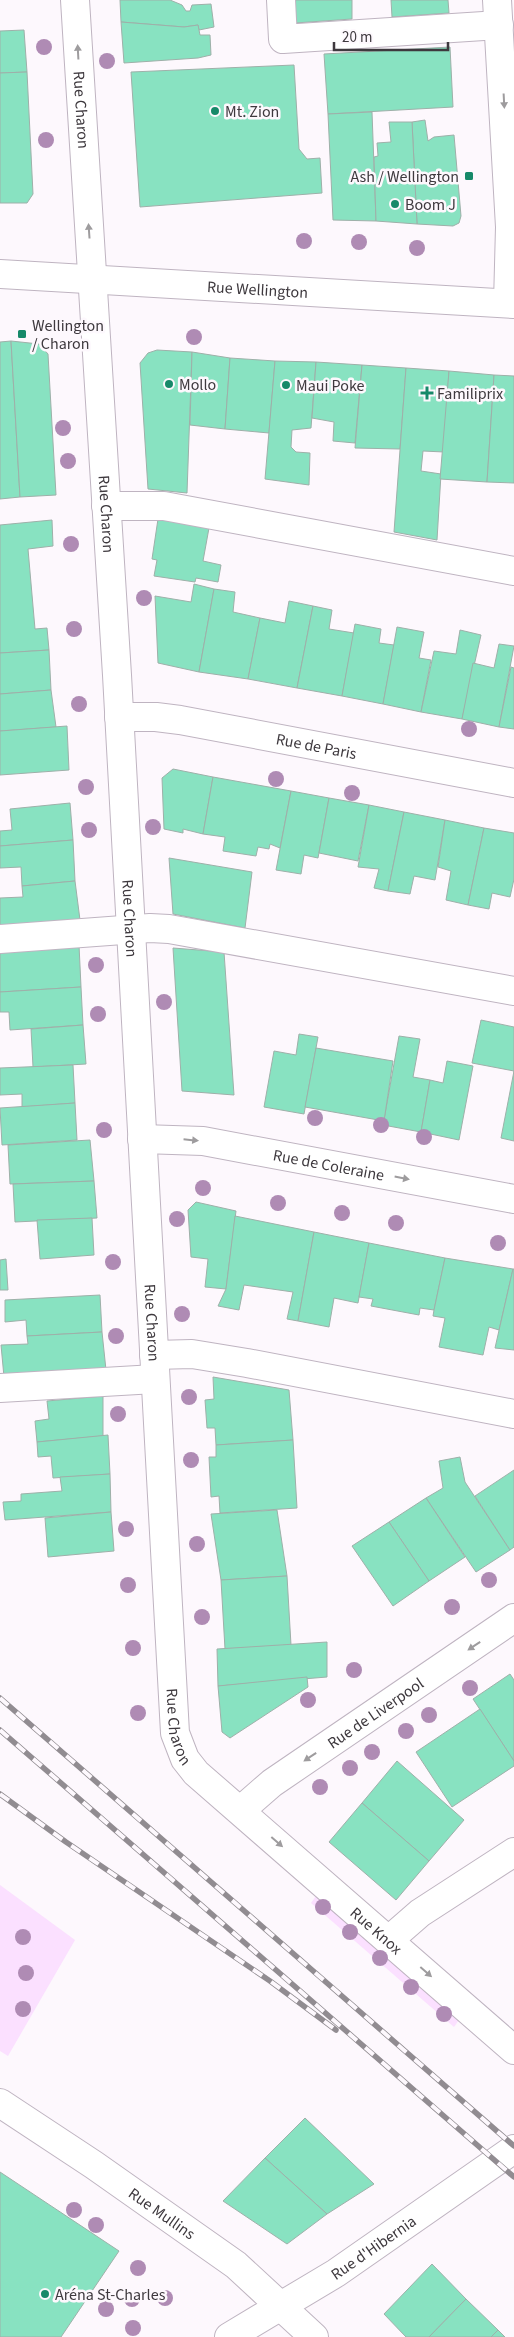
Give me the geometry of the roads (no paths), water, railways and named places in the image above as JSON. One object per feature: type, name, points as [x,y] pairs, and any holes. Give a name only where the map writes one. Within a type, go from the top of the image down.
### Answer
[{"type":"street","name":"Rue Charon","points":[[75,0],[119,718],[175,1734],[185,1759],[196,1773],[240,1810]]},
{"type":"street","points":[[280,0],[282,38],[498,13],[508,66],[511,303]]},
{"type":"street","name":"Rue Wellington","points":[[0,274],[511,303]]},
{"type":"street","points":[[106,506],[164,506],[514,571]]},
{"type":"street","name":"Rue de Paris","points":[[119,718],[156,717],[180,720],[514,783]]},
{"type":"street","points":[[0,939],[131,929],[179,930],[514,991]]},
{"type":"street","name":"Rue de Coleraine","points":[[142,1139],[203,1141],[514,1199]]},
{"type":"street","points":[[0,1388],[154,1367],[192,1354],[514,1414]]},
{"type":"street","name":"Rue de Liverpool","points":[[240,1810],[272,1783],[514,1618]]},
{"type":"street","name":"Rue Knox","points":[[240,1810],[514,2050]]},
{"type":"street","points":[[389,1940],[420,1913],[514,1852]]},
{"type":"street","name":"Rue Mullins","points":[[0,2103],[94,2165],[236,2265],[282,2305],[314,2337]]},
{"type":"street","name":"Rue d'Hibernia","points":[[228,2337],[336,2273],[514,2149]]},
{"type":"railway","points":[[0,1698],[514,2146]]},
{"type":"railway","points":[[0,1730],[514,2177]]},
{"type":"railway","points":[[0,1794],[66,1842],[270,1981],[336,2030]]},
{"type":"place","name":"Mt. Zion","points":[[215,111]]},
{"type":"place","name":"Ash / Wellington","points":[[469,176]]},
{"type":"place","name":"Boom J","points":[[395,204]]},
{"type":"place","name":"Wellington / Charon","points":[[22,334]]},
{"type":"place","name":"Mollo","points":[[169,384]]},
{"type":"place","name":"Maui Poke","points":[[286,385]]},
{"type":"place","name":"Familiprix","points":[[427,393]]},
{"type":"place","name":"Aréna St-Charles","points":[[45,2294]]}]
